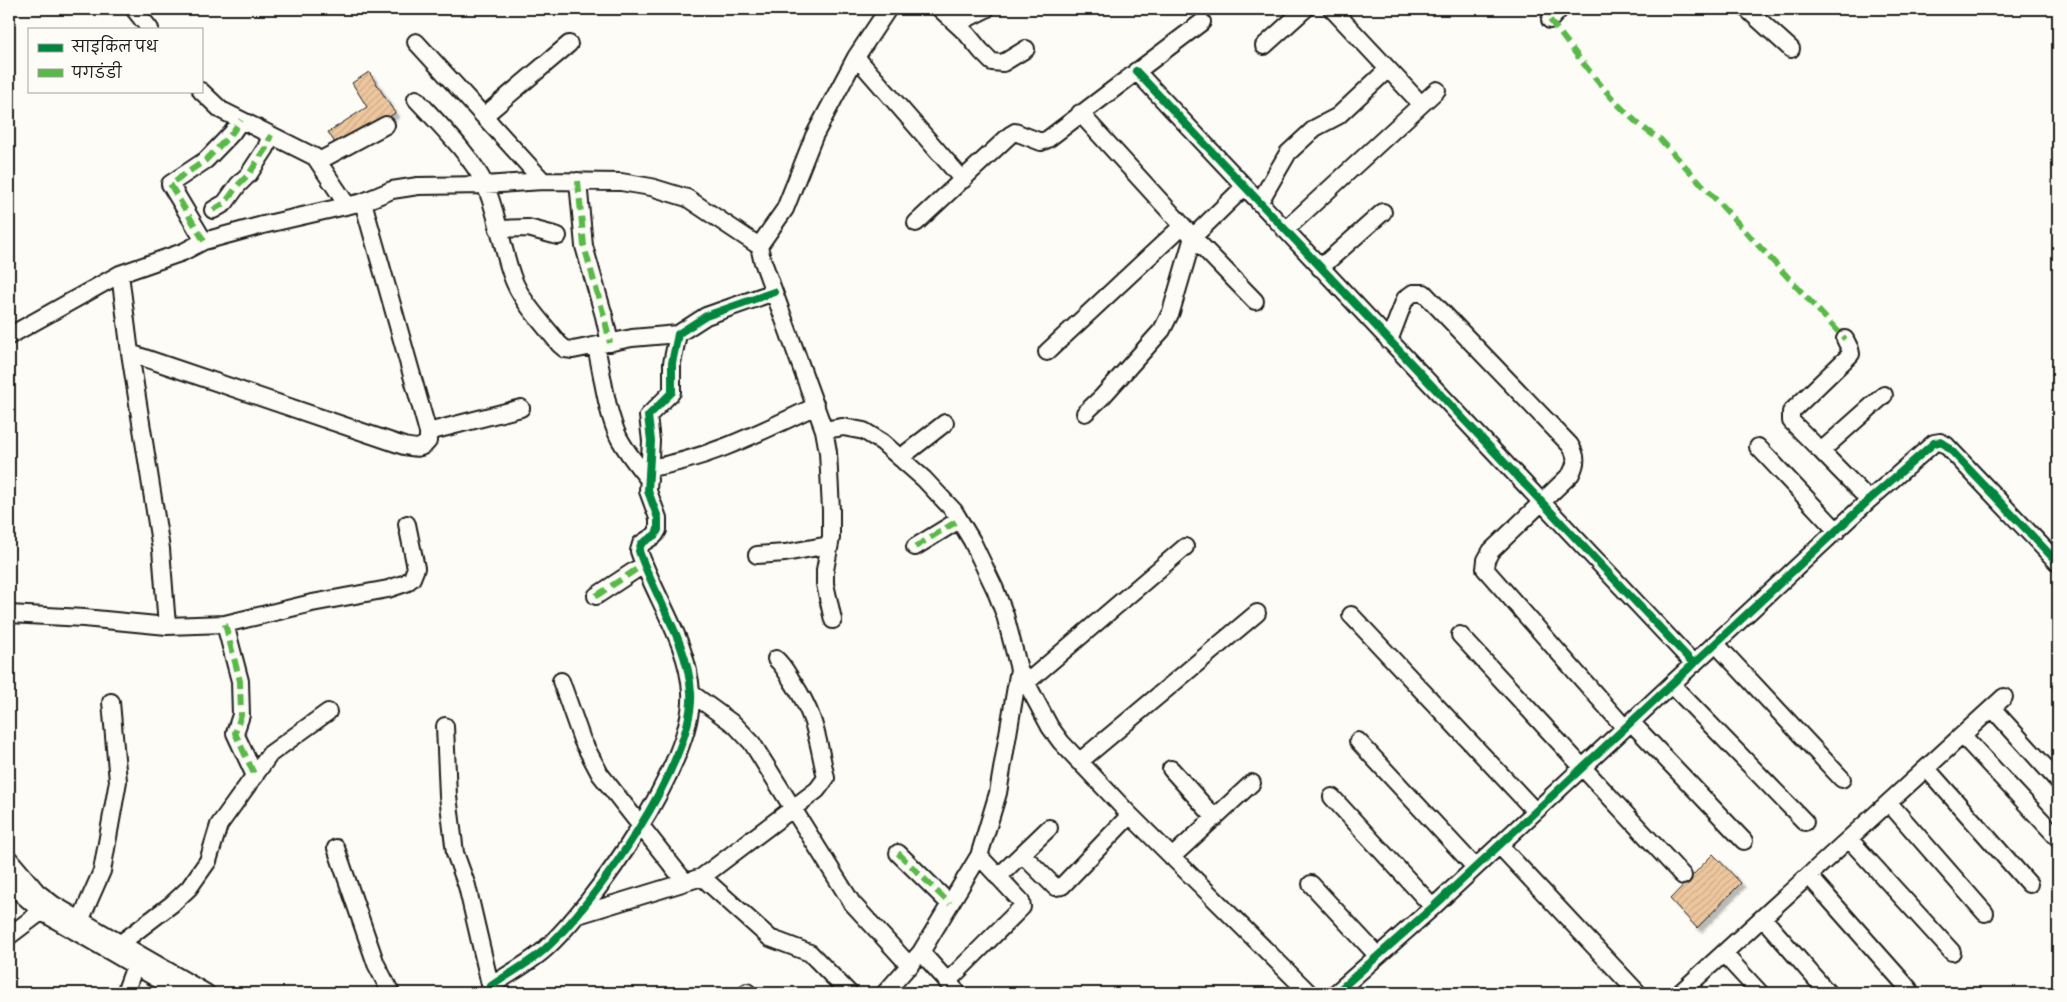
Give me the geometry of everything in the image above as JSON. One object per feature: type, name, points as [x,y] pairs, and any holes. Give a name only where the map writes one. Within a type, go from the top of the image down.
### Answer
[{"type":"street","points":[[134,9],[149,28]]},
{"type":"street","points":[[759,246],[785,209],[814,136],[856,57],[886,9]]},
{"type":"street","points":[[940,9],[967,34],[980,51],[992,62],[1003,63],[1026,49]]},
{"type":"street","points":[[954,21],[968,18],[986,9]]},
{"type":"street","points":[[1264,46],[1305,9]]},
{"type":"street","points":[[1332,9],[1421,104]]},
{"type":"street","points":[[1747,9],[1791,49]]},
{"type":"street","points":[[916,223],[1015,132],[1041,142],[1202,22]]},
{"type":"street","points":[[416,42],[543,181]]},
{"type":"street","points":[[484,116],[569,44]]},
{"type":"street","points":[[856,57],[963,180]]},
{"type":"street","points":[[1259,202],[1288,153],[1315,128],[1338,116],[1388,69]]},
{"type":"street","points":[[1136,71],[1694,664]]},
{"type":"street","points":[[1285,230],[1437,90]]},
{"type":"street","points":[[130,353],[410,447],[417,449],[424,446],[428,441],[428,432],[355,204],[319,161],[309,154],[214,106],[202,92]]},
{"type":"street","points":[[416,99],[450,137],[474,167],[485,185],[512,277],[517,287],[565,349],[573,350],[632,338],[678,334],[706,316],[774,292]]},
{"type":"street","points":[[1080,113],[1188,232],[1255,301]]},
{"type":"street","points":[[204,241],[170,184],[179,176],[206,160],[232,133],[241,120]]},
{"type":"street","points":[[319,161],[386,125]]},
{"type":"street","points":[[213,210],[225,203],[249,174],[266,148],[271,135]]},
{"type":"street","points":[[9,336],[120,274],[183,252],[204,241],[355,204],[392,190],[418,186],[485,185],[543,181],[621,182],[651,187],[687,198],[759,246],[816,406],[824,430],[828,452],[832,510],[825,584],[833,620]]},
{"type":"street","points":[[578,181],[584,246],[604,316],[603,345],[611,415],[618,436],[628,454],[649,474]]},
{"type":"street","points":[[1047,352],[1244,186]]},
{"type":"street","points":[[1320,268],[1383,212]]},
{"type":"street","points":[[498,229],[528,228],[558,236]]},
{"type":"street","points":[[1085,412],[1102,397],[1162,330],[1171,312],[1188,232]]},
{"type":"street","points":[[120,274],[130,353],[161,549],[167,626]]},
{"type":"street","points":[[1389,341],[1405,299],[1413,293],[1424,293],[1570,445],[1576,454],[1576,463],[1571,474],[1491,551],[1486,560],[1485,569],[1628,725],[1744,841]]},
{"type":"street","points":[[445,726],[448,796],[455,853],[467,886],[491,990],[543,951],[578,916],[642,826],[680,748],[688,721],[692,693],[688,664],[639,551],[641,544],[655,535],[658,530],[658,518],[648,491],[651,441],[648,416],[672,392],[672,363],[678,334]]},
{"type":"street","points":[[1845,339],[1850,349],[1850,354],[1791,412],[1791,421],[1869,500]]},
{"type":"street","points":[[1822,451],[1884,395]]},
{"type":"street","points":[[649,474],[719,450],[816,406]]},
{"type":"street","points":[[428,432],[520,408]]},
{"type":"street","points":[[900,458],[945,423]]},
{"type":"street","points":[[824,430],[843,427],[864,431],[882,442],[924,479],[959,520],[972,541],[1005,615],[1022,676],[1060,742],[1130,815],[1309,993]]},
{"type":"street","points":[[1336,993],[1433,907],[1928,446],[1940,442],[1952,452],[2058,563]]},
{"type":"street","points":[[1758,447],[1838,531]]},
{"type":"street","points":[[915,547],[959,520]]},
{"type":"street","points":[[9,614],[84,618],[167,626],[225,624],[312,603],[388,589],[406,583],[415,574],[416,568],[407,524]]},
{"type":"street","points":[[757,555],[785,553],[829,545]]},
{"type":"street","points":[[885,993],[921,952],[979,856],[998,793],[1022,676],[1185,547]]},
{"type":"street","points":[[596,596],[644,565]]},
{"type":"street","points":[[1079,762],[1257,613]]},
{"type":"street","points":[[1351,615],[1535,811]]},
{"type":"street","points":[[225,624],[240,681],[241,715],[235,733],[255,776]]},
{"type":"street","points":[[1460,635],[1684,876]]},
{"type":"street","points":[[1716,644],[1842,779]]},
{"type":"street","points":[[578,916],[702,877],[817,790],[826,778],[814,723],[805,700],[776,659]]},
{"type":"street","points":[[561,681],[592,760],[600,774],[685,882]]},
{"type":"street","points":[[1672,685],[1805,822]]},
{"type":"street","points":[[692,693],[745,734],[852,903],[910,966]]},
{"type":"street","points":[[1680,993],[2004,697]]},
{"type":"street","points":[[80,921],[102,871],[118,781],[111,702]]},
{"type":"street","points":[[1992,708],[2058,782]]},
{"type":"street","points":[[121,943],[172,904],[189,888],[208,861],[219,825],[270,754],[328,712]]},
{"type":"street","points":[[1963,736],[2058,838]]},
{"type":"street","points":[[1358,741],[1475,867]]},
{"type":"street","points":[[1171,769],[1215,818]]},
{"type":"street","points":[[1927,769],[2029,884]]},
{"type":"street","points":[[1172,857],[1252,783]]},
{"type":"street","points":[[1332,797],[1433,907]]},
{"type":"street","points":[[1889,803],[1985,912]]},
{"type":"street","points":[[1022,854],[1055,887],[1062,886],[1130,815]]},
{"type":"street","points":[[998,877],[1049,828]]},
{"type":"street","points":[[1849,839],[1952,952]]},
{"type":"street","points":[[1499,845],[1638,993]]},
{"type":"street","points":[[336,848],[376,964],[391,993]]},
{"type":"street","points":[[898,853],[950,904]]},
{"type":"street","points":[[921,952],[953,988],[1022,907],[1021,902],[979,856]]},
{"type":"street","points":[[9,859],[47,907],[80,921],[121,943],[137,959],[182,993]]},
{"type":"street","points":[[1809,876],[1909,989]]},
{"type":"street","points":[[702,877],[770,938],[810,953],[849,993]]},
{"type":"street","points":[[9,883],[137,959],[206,993]]},
{"type":"street","points":[[1311,884],[1377,955]]},
{"type":"street","points":[[9,936],[47,907]]},
{"type":"street","points":[[1763,918],[1828,993]]},
{"type":"street","points":[[1724,954],[1760,993]]},
{"type":"street","points":[[125,993],[137,959]]},
{"type":"building","points":[[369,72],[395,113],[339,149],[328,132],[367,107],[352,83]]},
{"type":"building","points":[[1713,854],[1741,883],[1697,928],[1670,899]]},
{"type":"marked path","points":[[1550,20],[1615,101],[1645,129],[1660,139],[1845,339]]},
{"type":"marked path","points":[[204,241],[170,184],[206,160],[232,133],[241,120]]},
{"type":"marked path","points":[[213,210],[225,203],[249,174],[266,148],[271,135]]},
{"type":"marked path","points":[[578,181],[584,246],[610,343]]},
{"type":"marked path","points":[[915,547],[959,520]]},
{"type":"marked path","points":[[596,596],[643,565]]},
{"type":"marked path","points":[[225,624],[240,681],[241,715],[235,733],[255,776]]},
{"type":"marked path","points":[[898,853],[950,904]]},
{"type":"cycle path","points":[[1136,71],[1694,664]]},
{"type":"cycle path","points":[[491,986],[544,950],[565,929],[589,900],[614,867],[638,830],[660,792],[677,755],[688,721],[691,692],[689,674],[684,655],[639,551],[641,544],[655,535],[658,530],[658,518],[648,491],[651,441],[648,416],[672,392],[672,363],[678,334],[706,316],[774,292]]},
{"type":"cycle path","points":[[1336,993],[1433,907],[1869,500],[1934,443],[1940,442],[1946,445],[2058,563]]}]
